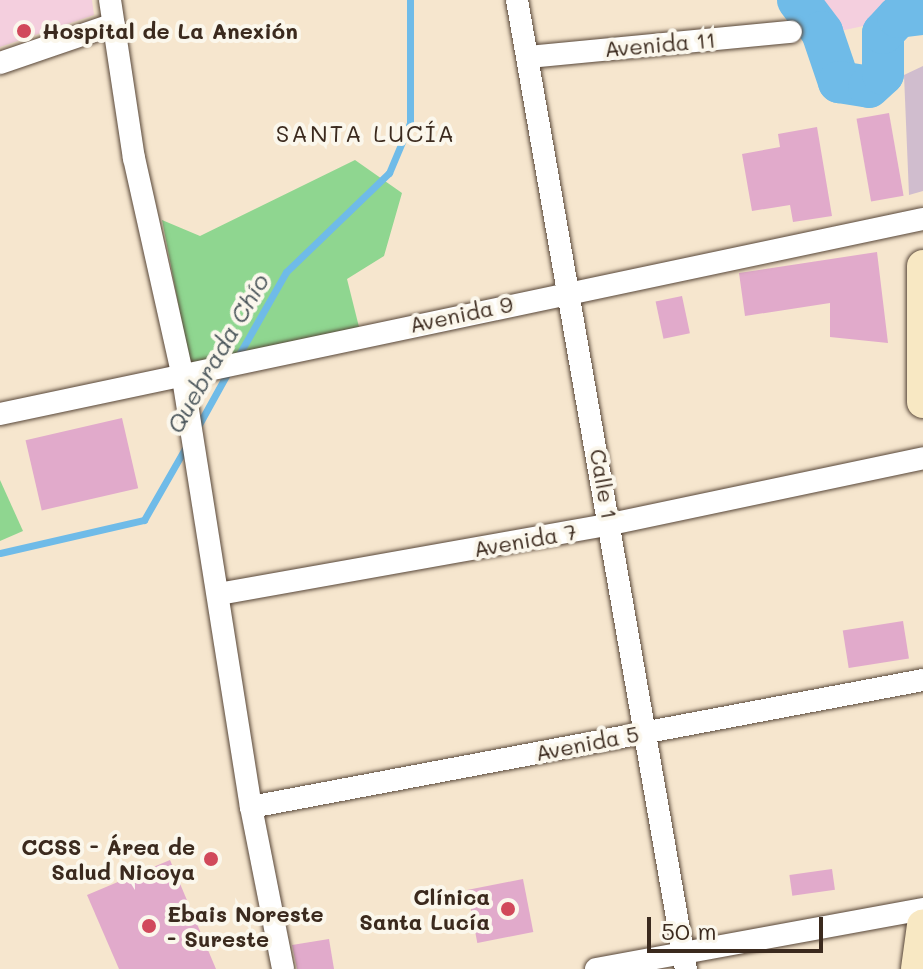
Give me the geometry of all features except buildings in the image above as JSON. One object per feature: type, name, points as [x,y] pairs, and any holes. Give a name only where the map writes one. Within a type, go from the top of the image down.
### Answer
[{"type":"main road","points":[[923,266],[923,402]]},
{"type":"main road","points":[[917,969],[923,925]]},
{"type":"street","points":[[110,0],[134,158],[182,372],[251,807],[283,969]]},
{"type":"street","name":"Calle 1","points":[[517,0],[648,732],[685,960]]},
{"type":"street","points":[[0,63],[114,24]]},
{"type":"street","name":"Avenida 11","points":[[529,57],[791,32]]},
{"type":"street","name":"Avenida 9","points":[[0,414],[182,372],[923,219]]},
{"type":"street","name":"Avenida 7","points":[[219,594],[611,524],[923,458]]},
{"type":"street","name":"Avenida 5","points":[[251,807],[923,680]]},
{"type":"street","points":[[596,969],[685,960],[923,909]]},
{"type":"shaded area","name":"Hospital de La Anexión","points":[[0,0],[92,0],[94,15],[0,47]]},
{"type":"shaded area","points":[[821,0],[921,0],[898,3],[868,25],[840,31]]},
{"type":"shaded area","points":[[923,66],[923,191],[909,195],[904,75]]},
{"type":"green space","points":[[355,160],[402,193],[384,256],[347,279],[361,335],[191,369],[162,220],[200,236]]},
{"type":"green space","points":[[0,480],[23,531],[0,541]]},
{"type":"waterway","name":"Quebrada Chío","points":[[237,358],[286,272],[389,173],[410,123],[410,0]]},
{"type":"waterway","points":[[798,0],[822,32],[839,82],[869,87],[883,74],[883,33],[898,17],[923,14]]},
{"type":"waterway","name":"Quebrada Chío","points":[[197,428],[228,372]]},
{"type":"waterway","name":"Quebrada Chío","points":[[0,553],[144,520],[187,445]]},
{"type":"place","name":"Hospital de La Anexión","points":[[24,31]]},
{"type":"place","name":"CCSS - Área de Salud Nicoya","points":[[211,859]]},
{"type":"place","name":"Clínica Santa Lucía","points":[[508,909]]},
{"type":"place","name":"Ebais Noreste - Sureste","points":[[149,926]]},
{"type":"district","name":"SANTA LUCÍA","points":[[366,133]]}]
